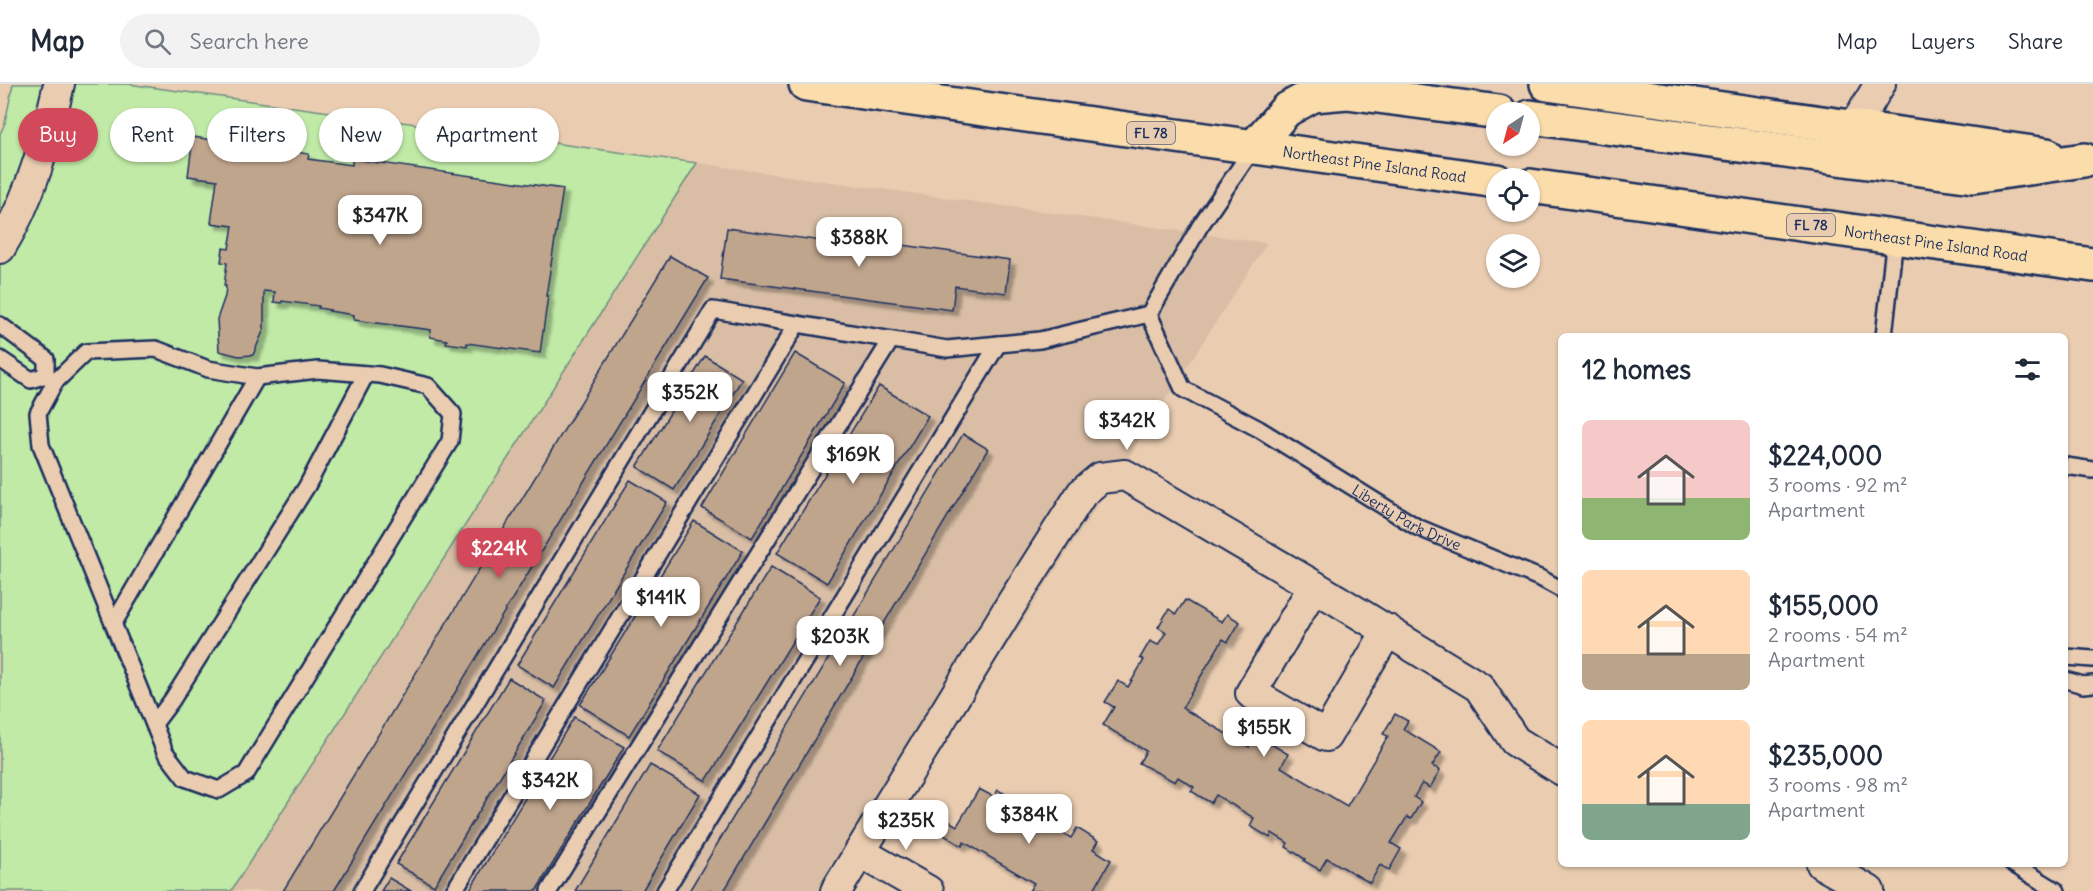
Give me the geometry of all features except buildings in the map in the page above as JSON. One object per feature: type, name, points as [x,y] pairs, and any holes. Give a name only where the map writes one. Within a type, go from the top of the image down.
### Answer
[{"type":"main road","name":"Northeast Pine Island Road","points":[[806,84],[1486,179]]},
{"type":"main road","points":[[1547,84],[2089,161]]},
{"type":"main road","name":"Northeast Pine Island Road","points":[[1254,147],[1286,110],[1313,95],[1347,92],[1486,110]]},
{"type":"main road","points":[[1540,118],[1973,176],[2089,161]]},
{"type":"main road","name":"Northeast Pine Island Road","points":[[1540,187],[2093,265]]},
{"type":"street","points":[[0,248],[12,229],[32,184],[47,137],[59,84]]},
{"type":"street","points":[[1854,127],[1880,84]]},
{"type":"street","points":[[836,891],[1082,493],[1100,478],[1125,475],[1388,630],[1479,687],[1515,741],[1558,768]]},
{"type":"street","points":[[1314,586],[1251,693],[1326,736],[1388,630]]},
{"type":"street","points":[[860,852],[928,891]]},
{"type":"street","points":[[1827,867],[1869,891]]},
{"type":"lane","points":[[362,891],[713,310],[947,349],[1040,340],[1149,314],[1200,226],[1254,147]]},
{"type":"lane","points":[[1884,333],[1894,237]]},
{"type":"lane","name":"Liberty Park Drive","points":[[1149,314],[1183,389],[1259,429],[1417,527],[1558,588]]},
{"type":"lane","points":[[454,891],[796,324]]},
{"type":"lane","points":[[0,325],[46,359],[50,379],[38,413],[41,445],[165,752],[185,778],[219,790],[246,774],[450,441],[453,414],[428,386],[380,375],[318,370],[257,377],[208,369],[156,349],[86,352],[50,379],[31,380],[0,359]]},
{"type":"lane","points":[[549,891],[891,340]]},
{"type":"lane","points":[[665,891],[998,345]]},
{"type":"lane","points":[[154,724],[172,700],[307,486],[366,374]]},
{"type":"lane","points":[[114,623],[257,377]]},
{"type":"lane","points":[[2068,466],[2093,470]]},
{"type":"lane","points":[[2068,657],[2093,659]]},
{"type":"lane","points":[[2068,681],[2083,685],[2093,684]]},
{"type":"lane","points":[[2018,867],[2057,891]]},
{"type":"shaded area","points":[[697,163],[1267,243],[848,891],[231,891]]},
{"type":"green space","points":[[13,84],[128,84],[301,108],[207,108],[207,162],[307,162],[307,109],[319,111],[319,162],[403,162],[403,122],[415,124],[415,162],[559,162],[559,144],[697,163],[231,891],[0,891],[0,134],[5,123]]}]
